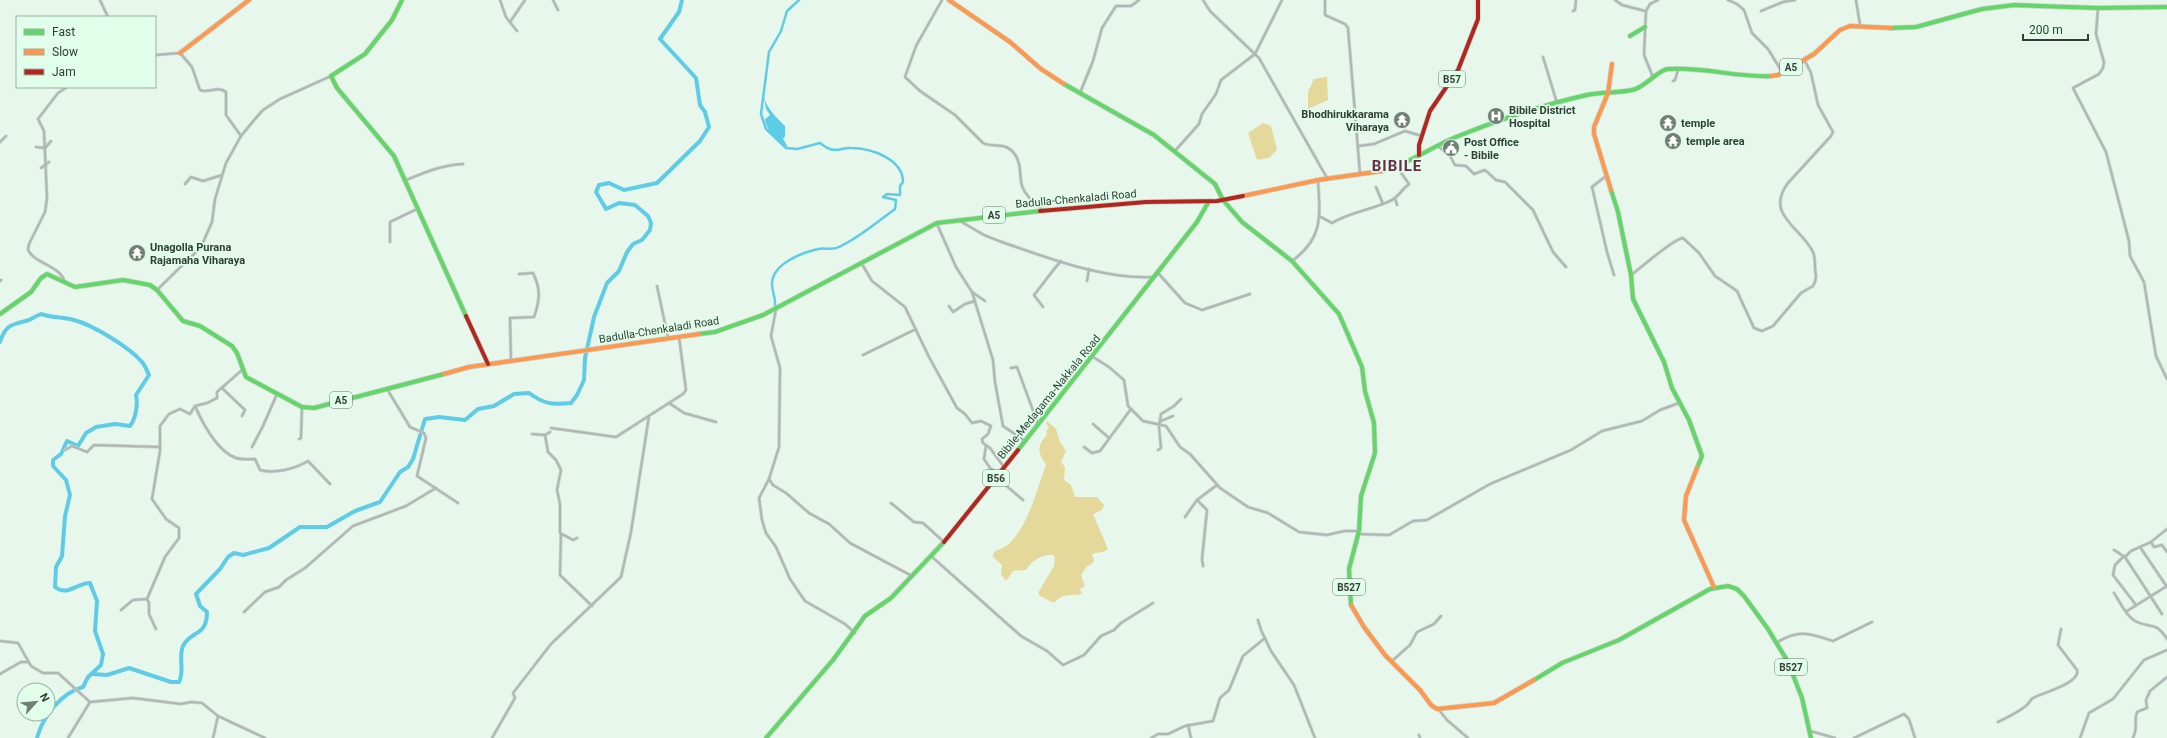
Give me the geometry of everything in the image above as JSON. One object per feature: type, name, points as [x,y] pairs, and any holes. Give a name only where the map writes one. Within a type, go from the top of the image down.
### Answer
[{"type":"main road","points":[[180,53],[225,20],[249,0]]},
{"type":"main road","points":[[402,0],[392,20],[365,54],[331,76],[337,88],[377,138],[388,147],[406,180],[417,209],[437,250],[447,277],[488,364]]},
{"type":"main road","points":[[949,0],[1010,42],[1041,69],[1080,94],[1154,135],[1173,152],[1215,184],[1223,200]]},
{"type":"main road","name":"B57","points":[[1419,155],[1418,149],[1432,107],[1449,86],[1458,70],[1478,19],[1478,0]]},
{"type":"main road","name":"Badulla-Chenkaladi Road","points":[[302,407],[314,408],[386,388],[488,364],[715,332],[747,321],[776,308],[862,264],[937,223],[1002,214],[1146,202],[1223,200],[1318,180],[1380,172],[1397,167],[1455,137],[1557,103],[1588,95],[1633,90],[1641,87],[1661,71],[1671,68],[1706,70],[1753,77],[1766,77],[1782,72],[1804,60],[1822,48],[1840,30],[1850,26],[1894,28],[1916,27],[1982,9],[2009,6],[2098,8],[2167,7]]},
{"type":"main road","points":[[1630,36],[1645,27]]},
{"type":"main road","points":[[1612,64],[1608,93],[1594,127],[1594,134],[1618,212],[1631,275],[1633,299],[1664,362],[1672,388],[1679,403],[1690,420],[1702,456],[1686,496],[1684,520],[1714,587]]},
{"type":"main road","name":"B527","points":[[1223,200],[1242,222],[1292,261],[1306,279],[1339,314],[1362,367],[1365,391],[1374,423],[1375,453],[1361,496],[1359,532],[1349,569],[1350,603],[1364,627],[1392,661],[1420,690],[1431,705],[1439,709],[1451,709],[1494,703],[1562,663],[1619,640],[1707,590],[1714,587],[1732,586],[1739,591],[1751,605],[1776,644],[1800,686],[1807,709],[1811,738]]},
{"type":"main road","name":"Bibile-Medagama-Nakkala Road","points":[[766,738],[855,632],[865,616],[891,598],[913,577],[944,542],[1093,357],[1197,222],[1209,201]]},
{"type":"main road","points":[[0,314],[31,292],[44,275],[52,276],[65,284],[82,287],[123,280],[148,284],[157,290],[183,321],[200,326],[232,346],[237,353],[242,370],[246,377],[302,407]]},
{"type":"street","points":[[100,0],[108,16]]},
{"type":"street","points":[[500,0],[506,17],[517,31]]},
{"type":"street","points":[[510,22],[525,0]]},
{"type":"street","points":[[553,0],[558,10]]},
{"type":"street","points":[[942,0],[916,46],[905,76],[920,91],[954,115],[983,143],[986,145],[997,144],[1014,153],[1020,167],[1025,192],[1044,211]]},
{"type":"street","points":[[1080,94],[1093,61],[1102,28],[1116,6],[1131,6],[1139,0]]},
{"type":"street","points":[[1203,0],[1210,11],[1255,54],[1280,93],[1327,179]]},
{"type":"street","points":[[1173,152],[1199,124],[1202,114],[1216,94],[1221,80],[1255,54],[1282,0]]},
{"type":"street","points":[[1325,0],[1325,15],[1345,24],[1348,28],[1360,174]]},
{"type":"street","points":[[1573,11],[1575,10],[1576,0]]},
{"type":"street","points":[[1615,0],[1622,5],[1646,11]]},
{"type":"street","points":[[1654,77],[1644,56],[1645,27],[1646,11],[1650,4],[1658,0]]},
{"type":"street","points":[[1728,0],[1737,4],[1744,10],[1752,33],[1768,49],[1782,72]]},
{"type":"street","points":[[1761,11],[1783,2],[1795,0]]},
{"type":"street","points":[[1856,0],[1860,26]]},
{"type":"street","points":[[2098,8],[2096,34],[2104,62],[2104,68],[2098,74],[2073,88],[2108,157],[2129,242],[2130,256],[2144,282],[2156,356],[2167,379]]},
{"type":"street","points":[[156,55],[180,53],[192,67],[200,90],[206,92],[218,89],[226,92],[226,115],[241,136]]},
{"type":"street","points":[[1543,57],[1557,103]]},
{"type":"street","points":[[1631,275],[1659,255],[1665,248],[1683,238],[1699,253],[1715,276],[1737,291],[1754,328],[1762,331],[1773,326],[1801,293],[1813,286],[1816,277],[1814,254],[1785,218],[1781,202],[1782,191],[1833,132],[1816,98],[1811,73],[1804,60]]},
{"type":"street","points":[[1673,81],[1676,80],[1677,70],[1706,70]]},
{"type":"street","points":[[157,290],[201,247],[212,222],[215,199],[226,163],[241,136],[267,106],[331,76]]},
{"type":"street","points":[[65,284],[60,273],[33,256],[28,250],[29,244],[45,212],[47,198],[43,127],[38,119],[58,93],[66,88]]},
{"type":"street","points":[[1358,146],[1374,144],[1405,130],[1422,136]]},
{"type":"street","points":[[0,142],[6,136]]},
{"type":"street","points":[[45,148],[52,141]]},
{"type":"street","points":[[1438,146],[1450,156],[1455,165],[1466,166],[1474,174],[1485,170],[1496,180],[1505,182],[1534,210],[1553,252],[1566,267]]},
{"type":"street","points":[[36,147],[45,148]]},
{"type":"street","points":[[41,168],[50,162]]},
{"type":"street","points":[[406,180],[433,168],[464,164]]},
{"type":"street","points":[[1320,216],[1332,223],[1346,215],[1383,204],[1395,198],[1409,184],[1397,167]]},
{"type":"street","points":[[185,184],[191,178],[204,181],[222,175]]},
{"type":"street","points":[[1607,175],[1592,187],[1607,252],[1614,275]]},
{"type":"street","points":[[1292,261],[1311,244],[1317,234],[1320,216],[1318,180]]},
{"type":"street","points":[[1376,187],[1383,204]]},
{"type":"street","points":[[1395,198],[1397,205]]},
{"type":"street","points":[[390,242],[390,222],[417,209]]},
{"type":"street","points":[[958,220],[984,235],[1089,269],[1126,278],[1155,277]]},
{"type":"street","points":[[937,223],[948,245],[956,267],[972,292],[975,301],[993,360],[994,382],[1003,426],[1026,441]]},
{"type":"street","points":[[1043,307],[1034,295],[1050,276],[1050,272],[1061,260]]},
{"type":"street","points":[[862,264],[872,281],[905,307],[929,357],[957,408],[965,414],[972,423],[981,421],[991,426],[988,434],[982,439],[1004,467]]},
{"type":"street","points":[[1087,281],[1089,269]]},
{"type":"street","points":[[511,361],[510,318],[534,317],[540,297],[540,289],[533,273],[519,274]]},
{"type":"street","points":[[1158,273],[1186,303],[1202,310],[1250,294]]},
{"type":"street","points":[[657,286],[668,338]]},
{"type":"street","points":[[972,292],[985,301]]},
{"type":"street","points":[[949,306],[954,312],[965,304],[975,301]]},
{"type":"street","points":[[776,308],[771,336],[773,349],[780,368],[778,447],[769,479],[759,498],[762,520],[766,533],[776,547],[790,580],[805,601],[845,624],[855,632]]},
{"type":"street","points":[[863,355],[916,329]]},
{"type":"street","points":[[551,428],[616,437],[669,403],[686,390],[679,337]]},
{"type":"street","points":[[1093,357],[1109,367],[1124,380],[1127,401],[1131,409],[1147,423],[1155,422],[1166,426],[1180,446],[1190,454],[1228,495],[1248,507],[1268,513],[1296,531],[1327,535],[1344,531],[1389,535],[1413,521],[1428,520],[1501,478],[1571,450],[1602,431],[1642,421],[1660,410],[1679,403]]},
{"type":"street","points":[[1011,368],[1017,367],[1039,425]]},
{"type":"street","points":[[156,629],[149,614],[149,603],[147,599],[162,565],[179,538],[180,532],[179,528],[163,516],[152,499],[160,447],[160,426],[163,419],[169,414],[180,410],[190,414],[195,406],[207,403],[217,398],[217,392],[242,370]]},
{"type":"street","points":[[222,388],[245,410],[242,416]]},
{"type":"street","points":[[386,388],[410,427],[424,433],[426,438],[416,474],[458,503]]},
{"type":"street","points":[[252,447],[277,394]]},
{"type":"street","points":[[1158,450],[1161,448],[1162,444],[1159,427],[1161,425],[1161,414],[1164,410],[1174,406],[1181,399]]},
{"type":"street","points":[[669,403],[684,413],[716,422]]},
{"type":"street","points":[[195,406],[210,436],[226,453],[234,458],[254,459],[260,470],[266,472],[299,466],[308,461],[330,484]]},
{"type":"street","points":[[299,439],[301,439],[302,407]]},
{"type":"street","points":[[1084,447],[1092,453],[1100,451],[1131,409]]},
{"type":"street","points":[[492,738],[516,698],[513,693],[551,644],[621,577],[649,416]]},
{"type":"street","points":[[1161,421],[1173,416]]},
{"type":"street","points":[[1093,424],[1109,438]]},
{"type":"street","points":[[532,434],[545,434],[550,432]]},
{"type":"street","points":[[545,434],[548,452],[556,460],[561,470],[557,490],[560,504],[560,575],[592,606]]},
{"type":"street","points":[[65,450],[72,446],[87,452],[94,445],[104,446],[113,444],[160,447]]},
{"type":"street","points":[[986,446],[984,459],[990,468],[1023,500]]},
{"type":"street","points":[[769,479],[773,485],[786,492],[809,513],[829,524],[850,543],[913,577]]},
{"type":"street","points":[[1185,518],[1197,500],[1218,485]]},
{"type":"street","points":[[244,612],[264,592],[279,587],[286,580],[305,568],[353,526],[406,506],[436,488]]},
{"type":"street","points":[[1197,500],[1207,510],[1202,559],[1203,566]]},
{"type":"street","points":[[891,503],[914,522],[923,524],[944,542]]},
{"type":"street","points":[[2136,605],[2113,575],[2115,565],[2131,551],[2151,542],[2167,529]]},
{"type":"street","points":[[561,534],[573,540],[577,538]]},
{"type":"street","points":[[2151,542],[2154,547],[2162,545],[2167,552]]},
{"type":"street","points":[[2127,611],[2167,587],[2140,547]]},
{"type":"street","points":[[2114,550],[2124,557],[2162,614]]},
{"type":"street","points":[[931,556],[1020,636],[1047,651],[1063,665],[1084,655],[1101,636],[1114,630],[1121,622],[1153,603]]},
{"type":"street","points":[[2114,593],[2135,621],[2153,625],[2162,631],[2167,639]]},
{"type":"street","points":[[121,610],[133,600],[147,599]]},
{"type":"street","points":[[1392,661],[1410,645],[1417,632],[1434,624],[1441,616]]},
{"type":"street","points":[[1258,620],[1265,638],[1283,671],[1294,685],[1315,738]]},
{"type":"street","points":[[1776,644],[1791,635],[1805,633],[1833,641],[1872,622]]},
{"type":"street","points":[[1998,722],[2028,705],[2033,698],[2055,690],[2071,681],[2076,676],[2077,670],[2058,645],[2061,629]]},
{"type":"street","points":[[1151,738],[1158,734],[1168,734],[1188,725],[1213,721],[1220,698],[1229,690],[1243,656],[1265,638]]},
{"type":"street","points":[[0,641],[18,643],[28,662],[43,673],[58,673],[90,702],[133,698],[181,704],[191,702],[202,703],[218,716],[265,738]]},
{"type":"street","points":[[2080,738],[2089,713],[2113,699],[2144,660],[2167,650]]},
{"type":"street","points":[[0,674],[21,662],[28,662]]},
{"type":"street","points":[[2133,738],[2137,728],[2135,719],[2137,712],[2146,708],[2146,700],[2150,691],[2167,677]]},
{"type":"street","points":[[68,738],[90,702]]},
{"type":"street","points":[[1439,709],[1447,720],[1468,738]]},
{"type":"street","points":[[1854,738],[1904,714],[1909,719],[1915,738]]},
{"type":"street","points":[[213,738],[218,716]]},
{"type":"street","points":[[1188,725],[1191,738]]},
{"type":"street","points":[[1810,731],[1835,738]]},
{"type":"shaded area","points":[[1327,77],[1328,100],[1308,109],[1308,92],[1314,79]]},
{"type":"shaded area","points":[[1263,123],[1271,126],[1277,150],[1269,158],[1257,160],[1248,133]]},
{"type":"shaded area","points":[[1047,421],[1056,429],[1060,442],[1066,451],[1061,462],[1065,467],[1064,480],[1071,485],[1075,497],[1097,497],[1104,505],[1102,510],[1093,514],[1108,549],[1092,555],[1094,560],[1092,564],[1087,566],[1081,575],[1085,586],[1080,589],[1082,594],[1063,596],[1054,603],[1040,596],[1038,593],[1054,566],[1055,558],[1053,555],[1037,559],[1030,564],[1026,570],[1013,571],[1008,579],[1005,580],[1001,574],[1002,565],[993,557],[994,552],[1004,547],[1017,535],[1032,506],[1046,465],[1039,450],[1041,442],[1047,435],[1046,431],[1049,428],[1046,423]]},
{"type":"water","points":[[764,97],[770,109],[785,126],[785,136],[783,139],[788,147],[780,142],[768,128],[765,119],[770,115],[766,109]]},
{"type":"waterway","points":[[93,674],[107,675],[129,668],[171,682],[179,682],[181,678],[181,655],[183,646],[190,637],[202,630],[206,620],[207,612],[200,606],[196,594],[220,569],[228,557],[234,553],[243,555],[269,548],[300,527],[327,527],[355,511],[380,502],[400,472],[408,467],[413,459],[425,419],[439,417],[465,420],[478,409],[494,406],[514,394],[529,393],[548,403],[571,403],[577,395],[584,380],[585,358],[594,317],[607,283],[619,271],[627,252],[633,244],[642,240],[650,230],[651,223],[648,216],[635,205],[619,203],[606,209],[596,192],[599,185],[609,183],[624,190],[657,183],[700,141],[709,127],[705,112],[700,105],[696,78],[660,39],[679,12],[682,0]]},
{"type":"waterway","points":[[775,306],[772,284],[773,277],[782,265],[789,260],[811,251],[836,248],[861,234],[895,209],[896,200],[883,197],[887,194],[900,195],[900,186],[903,182],[902,174],[898,167],[884,156],[868,150],[848,148],[833,150],[820,143],[797,149],[786,148],[766,129],[761,114],[769,52],[781,31],[787,11],[799,0]]},
{"type":"waterway","points":[[0,342],[2,336],[8,328],[14,324],[29,320],[41,314],[70,319],[91,327],[120,343],[142,362],[149,375],[136,395],[136,411],[130,426],[115,424],[96,427],[86,433],[78,446],[67,441],[61,454],[53,460],[53,466],[66,480],[70,495],[65,516],[62,556],[56,567],[55,587],[64,591],[90,583],[97,601],[95,631],[103,654],[101,665],[88,677],[83,687],[67,694],[54,706],[48,714],[37,738]]},
{"type":"traffic: fast","points":[[402,0],[392,20],[365,54],[331,76],[337,88],[394,156],[466,316]]},
{"type":"traffic: fast","points":[[1891,28],[1916,27],[1982,9],[2014,5],[2098,8],[2167,7]]},
{"type":"traffic: fast","points":[[1630,36],[1645,27]]},
{"type":"traffic: fast","points":[[1382,171],[1411,160],[1456,137],[1537,108],[1587,95],[1637,89],[1660,72],[1668,69],[1694,69],[1745,75],[1771,76]]},
{"type":"traffic: fast","points":[[1064,84],[1154,135],[1215,184],[1223,200]]},
{"type":"traffic: fast","points":[[1611,190],[1618,212],[1631,275],[1633,299],[1664,362],[1672,388],[1689,420],[1702,456],[1697,468]]},
{"type":"traffic: fast","points":[[1223,200],[1242,222],[1292,261],[1339,314],[1362,367],[1365,391],[1374,423],[1375,453],[1361,496],[1359,531],[1349,569],[1351,605]]},
{"type":"traffic: fast","points":[[1018,450],[1197,222],[1209,201]]},
{"type":"traffic: fast","points":[[699,334],[715,332],[763,315],[937,223],[1040,211]]},
{"type":"traffic: fast","points":[[0,314],[31,292],[41,278],[47,274],[75,287],[123,280],[150,285],[157,290],[183,321],[200,326],[232,346],[237,353],[246,377],[302,407],[314,408],[444,374]]},
{"type":"traffic: fast","points":[[766,738],[833,660],[865,616],[891,598],[944,542]]},
{"type":"traffic: fast","points":[[1534,680],[1562,663],[1619,640],[1710,589],[1728,586],[1737,589],[1744,596],[1768,629],[1788,662],[1802,698],[1811,738]]},
{"type":"traffic: slow","points":[[180,53],[249,0]]},
{"type":"traffic: slow","points":[[949,0],[1010,42],[1041,69],[1064,84]]},
{"type":"traffic: slow","points":[[1771,76],[1778,75],[1814,54],[1840,30],[1850,26],[1891,28]]},
{"type":"traffic: slow","points":[[1611,190],[1594,134],[1594,127],[1608,93],[1612,64]]},
{"type":"traffic: slow","points":[[1243,196],[1318,180],[1382,171]]},
{"type":"traffic: slow","points":[[444,374],[469,367],[699,334]]},
{"type":"traffic: slow","points":[[1697,468],[1686,496],[1684,520],[1714,587]]},
{"type":"traffic: slow","points":[[1351,605],[1364,627],[1385,655],[1420,690],[1431,705],[1437,709],[1494,703],[1534,680]]},
{"type":"traffic: jam","points":[[1419,155],[1419,145],[1430,111],[1458,70],[1478,19],[1478,0]]},
{"type":"traffic: jam","points":[[1040,211],[1146,202],[1217,201],[1243,196]]},
{"type":"traffic: jam","points":[[466,316],[488,364]]},
{"type":"traffic: jam","points":[[944,542],[1018,450]]},
{"type":"place","name":"Bibile District Hospital","points":[[1496,116]]},
{"type":"place","name":"Bhodhirukkarama Viharaya","points":[[1402,120]]},
{"type":"place","name":"temple","points":[[1668,123]]},
{"type":"place","name":"temple area","points":[[1673,141]]},
{"type":"place","name":"Post Office - Bibile","points":[[1451,148]]},
{"type":"place","name":"Unagolla Purana Rajamaha Viharaya","points":[[137,253]]},
{"type":"district","name":"BIBILE","points":[[1397,166]]}]
